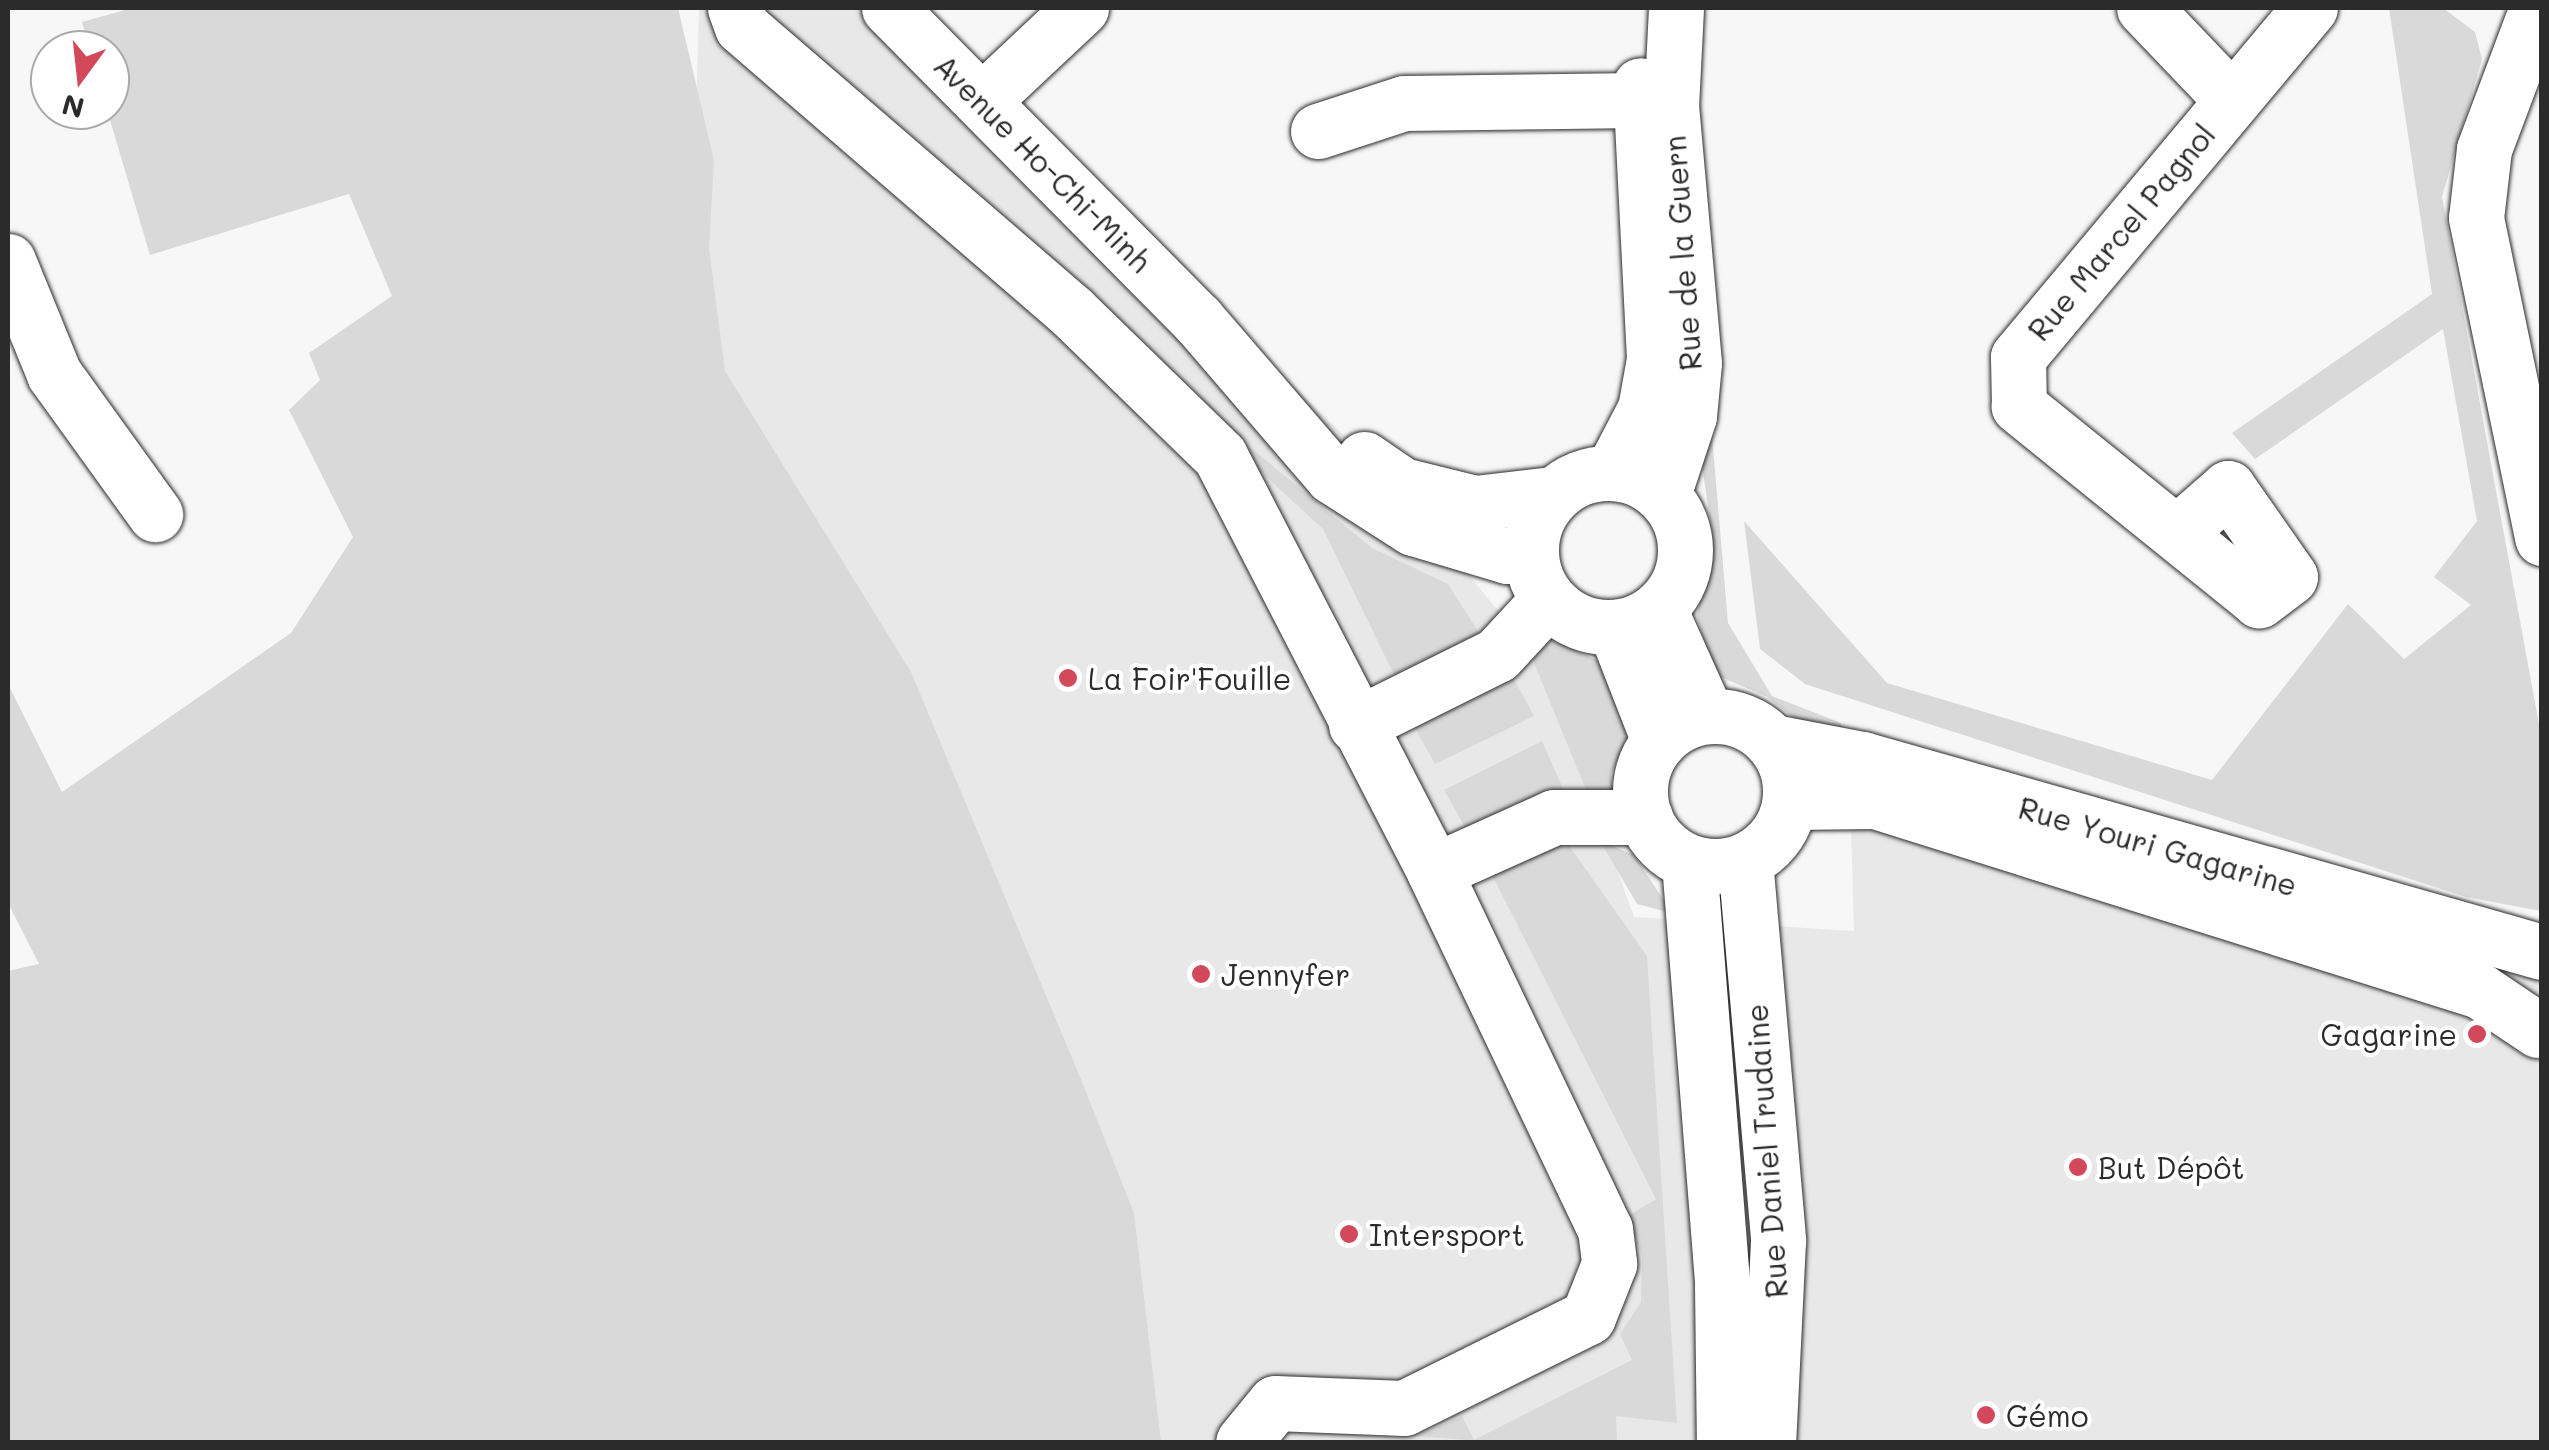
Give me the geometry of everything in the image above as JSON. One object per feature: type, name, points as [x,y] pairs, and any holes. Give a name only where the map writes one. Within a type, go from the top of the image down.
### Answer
[{"type":"main road","points":[[735,8],[742,26],[1072,312],[1220,456],[1434,871],[1605,1229],[1609,1264],[1588,1317],[1404,1408],[1275,1403],[1243,1442]]},
{"type":"main road","name":"Avenue Ho-Chi-Minh","points":[[889,8],[1197,319],[1332,476],[1414,528],[1507,556],[1539,577]]},
{"type":"main road","points":[[982,101],[1081,8]]},
{"type":"main road","name":"Rue de la Guern","points":[[1612,472],[1645,409],[1654,358],[1640,100],[1641,8]]},
{"type":"main road","name":"Rue de la Guern","points":[[1663,495],[1689,416],[1694,363],[1671,107],[1676,8]]},
{"type":"main road","points":[[2144,8],[2231,98]]},
{"type":"main road","name":"Rue Marcel Pagnol","points":[[2177,533],[2019,406],[2018,357],[2310,8]]},
{"type":"main road","points":[[2539,8],[2476,183],[2527,373],[2542,538]]},
{"type":"main road","points":[[1318,131],[1404,103],[1640,100]]},
{"type":"main road","points":[[8,261],[54,374],[155,514]]},
{"type":"main road","name":"Avenue Ho-Chi-Minh","points":[[1197,319],[1402,485],[1475,503],[1554,494]]},
{"type":"main road","points":[[1356,725],[1496,655],[1539,577],[1554,494],[1612,472],[1663,495],[1685,540],[1684,566],[1637,618],[1567,616],[1539,577]]},
{"type":"main road","points":[[1637,618],[1707,716]]},
{"type":"main road","points":[[1637,618],[1658,741],[1642,776],[1644,816],[1689,862],[1722,1286],[1724,1442]]},
{"type":"main road","points":[[1658,741],[1707,716],[1754,726],[1773,742],[1790,802],[1766,847],[1745,860],[1689,862]]},
{"type":"main road","name":"Rue Youri Gagarine","points":[[1773,742],[1862,759],[2542,952]]},
{"type":"main road","name":"Rue Youri Gagarine","points":[[1790,802],[1875,801],[2480,991],[2540,1018]]},
{"type":"main road","points":[[1434,871],[1554,817],[1644,816]]},
{"type":"main road","name":"Rue Daniel Trudaine","points":[[1745,860],[1778,1242],[1768,1442]]},
{"type":"shaded area","points":[[132,8],[678,8],[714,160],[709,248],[725,371],[911,672],[1080,1077],[1134,1213],[1161,1442],[8,1442],[8,971],[39,964],[8,903],[8,684],[62,792],[291,633],[353,537],[289,410],[320,380],[309,353],[392,296],[349,194],[150,255],[113,130],[130,130],[130,30],[84,30],[82,22]]},
{"type":"shaded area","points":[[699,8],[905,8],[1401,491],[1546,670],[1634,917],[1854,931],[1850,792],[2541,926],[2541,1442],[1140,1442],[689,369]]},
{"type":"shaded area","points":[[2389,8],[2443,8],[2475,32],[2482,59],[2442,197],[2541,735],[2541,911],[2466,897],[1805,684],[1760,649],[1744,521],[1887,683],[2212,780],[2348,604],[2404,659],[2471,605],[2434,577],[2477,521],[2443,329],[2255,459],[2232,433],[2432,294]]},
{"type":"shaded area","points":[[1712,436],[1728,623],[1772,696],[1841,723],[1846,740],[1812,732],[1767,697],[1712,673],[1697,615],[1713,540],[1700,452]]},
{"type":"shaded area","points":[[1234,447],[1251,448],[1372,548],[1448,584],[1488,647],[1403,693],[1323,529]]},
{"type":"shaded area","points":[[1547,638],[1601,662],[1632,726],[1611,774],[1613,801],[1591,802],[1532,658]]},
{"type":"shaded area","points":[[1509,670],[1534,716],[1435,764],[1414,726]]},
{"type":"shaded area","points":[[1542,741],[1569,802],[1471,838],[1444,790]]},
{"type":"shaded area","points":[[1563,837],[1647,956],[1677,1423],[1616,1416],[1617,1442],[1493,1442],[1416,1436],[1462,1416],[1474,1440],[1632,1360],[1620,1334],[1641,1302],[1642,1257],[1628,1216],[1656,1199],[1486,863]]},
{"type":"shaded area","points":[[1600,841],[1634,855],[1672,913],[1637,904]]},
{"type":"place","name":"La Foir'Fouille","points":[[1068,678]]},
{"type":"place","name":"Jennyfer","points":[[1201,974]]},
{"type":"place","name":"Gagarine","points":[[2477,1034]]},
{"type":"place","name":"But Dépôt","points":[[2078,1167]]},
{"type":"place","name":"Intersport","points":[[1349,1234]]},
{"type":"place","name":"Gémo","points":[[1986,1415]]}]
